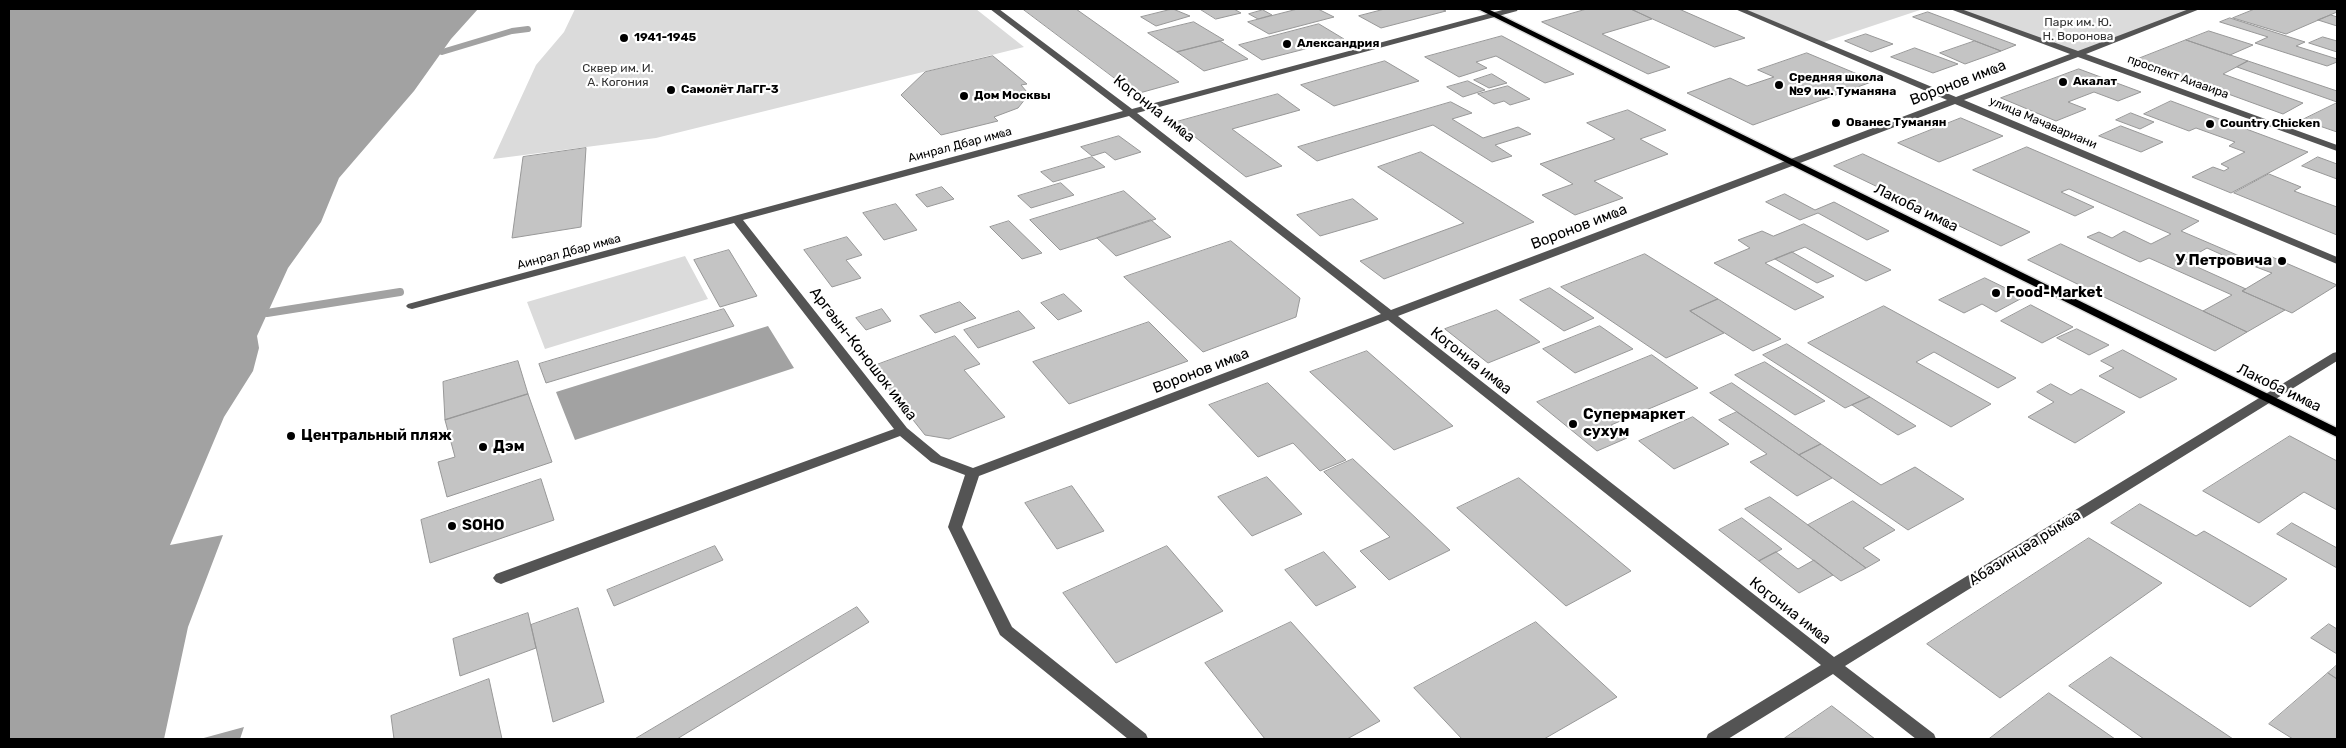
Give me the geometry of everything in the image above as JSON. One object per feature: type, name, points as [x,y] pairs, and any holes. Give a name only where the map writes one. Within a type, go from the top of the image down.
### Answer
[{"type":"main road","name":"Лакоба имҩа","points":[[1482,9],[2337,433]]},
{"type":"street","name":"Коӷониа имҩа","points":[[994,9],[1131,111],[1388,316],[1928,739]]},
{"type":"street","name":"Аинрал Дбар имҩа","points":[[412,306],[737,220],[1131,111],[1514,9]]},
{"type":"street","name":"улица Мачавариани","points":[[1739,9],[2337,261]]},
{"type":"street","name":"проспект Аиааира","points":[[1954,9],[2337,148]]},
{"type":"street","name":"Воронов имҩа","points":[[973,473],[2196,9]]},
{"type":"street","name":"Аргәын-Коношок имҩа","points":[[737,220],[902,431],[936,459],[973,473]]},
{"type":"street","name":"Абазинцәа рымҩа","points":[[1714,739],[2337,356]]},
{"type":"street","points":[[500,578],[902,431]]},
{"type":"street","points":[[973,473],[955,527],[1006,631],[1140,739]]},
{"type":"green space","name":"Сквер им. И. А. Когония","points":[[575,9],[976,9],[1024,47],[656,138],[493,159],[536,65],[564,32]]},
{"type":"green space","points":[[1744,9],[1923,9],[1824,42]]},
{"type":"green space","name":"Парк им. Ю. Н. Воронова","points":[[1954,9],[2196,9],[2078,54]]},
{"type":"green space","points":[[685,256],[708,299],[545,349],[527,302]]},
{"type":"shaded area","points":[[9,9],[478,9],[451,39],[414,91],[339,178],[321,222],[288,268],[257,336],[259,348],[253,371],[224,417],[170,545],[223,535],[188,627],[164,739],[9,739]]},
{"type":"shaded area","points":[[768,326],[794,368],[575,440],[556,392]]},
{"type":"shaded area","points":[[244,727],[240,739],[200,739]]},
{"type":"building","points":[[1023,9],[1076,9],[1179,82],[1136,94]]},
{"type":"building","points":[[1173,9],[1190,16],[1156,26],[1141,17]]},
{"type":"building","points":[[1200,9],[1234,9],[1241,13],[1216,19]]},
{"type":"building","points":[[1298,9],[1318,9],[1334,17],[1269,34],[1248,22]]},
{"type":"building","points":[[1385,9],[1441,9],[1446,11],[1381,28],[1359,16]]},
{"type":"building","points":[[1587,9],[1631,9],[1652,19],[1602,34],[1670,67],[1648,74],[1542,22]]},
{"type":"building","points":[[1631,9],[1679,9],[1745,38],[1715,47]]},
{"type":"building","points":[[2255,9],[2337,9],[2337,12],[2286,34],[2233,18]]},
{"type":"building","points":[[1263,10],[1272,15],[1258,19],[1249,14]]},
{"type":"building","points":[[1928,12],[2016,45],[2001,51],[1913,17]]},
{"type":"building","points":[[2331,15],[2337,17],[2337,26],[2318,20]]},
{"type":"building","points":[[2230,18],[2305,42],[2296,46],[2337,59],[2337,62],[2327,66],[2255,43],[2268,37],[2220,22]]},
{"type":"building","points":[[1194,22],[1224,40],[1177,52],[1148,33]]},
{"type":"building","points":[[1319,24],[1344,39],[1262,60],[1239,45]]},
{"type":"building","points":[[2209,31],[2253,45],[2230,55],[2186,40]]},
{"type":"building","points":[[1866,34],[1893,44],[1871,52],[1845,41]]},
{"type":"building","points":[[1502,36],[1574,74],[1545,83],[1496,56],[1476,62],[1487,68],[1459,77],[1425,57]]},
{"type":"building","points":[[2323,37],[2337,41],[2337,52],[2309,43]]},
{"type":"building","points":[[2186,40],[2248,61],[2223,74],[2303,103],[2283,114],[2135,60]]},
{"type":"building","points":[[1220,41],[1248,59],[1204,71],[1177,52]]},
{"type":"building","points":[[1975,41],[2001,51],[1965,64],[1940,53]]},
{"type":"building","points":[[1915,48],[1958,64],[1933,73],[1891,57]]},
{"type":"building","points":[[1807,53],[1874,81],[1753,125],[1687,93],[1730,78],[1747,86],[1774,77],[1758,70]]},
{"type":"building","name":"Дом Москвы","points":[[993,56],[1027,84],[1021,85],[1027,92],[1026,98],[1018,108],[994,117],[998,121],[941,135],[901,95],[925,72]]},
{"type":"building","points":[[1385,61],[1419,81],[1334,106],[1301,85]]},
{"type":"building","points":[[2248,61],[2337,91],[2337,102],[2237,67]]},
{"type":"building","points":[[2079,69],[2141,92],[2118,101],[2094,92],[2068,102],[2086,109],[2056,121],[2001,98]]},
{"type":"building","points":[[1492,74],[1507,83],[1489,88],[1474,80]]},
{"type":"building","points":[[1468,81],[1485,90],[1463,97],[1447,87]]},
{"type":"building","points":[[1508,86],[1530,99],[1510,105],[1504,101],[1494,104],[1478,94]]},
{"type":"building","points":[[1278,94],[1300,110],[1232,129],[1282,166],[1246,177],[1176,122]]},
{"type":"building","points":[[2171,101],[2308,152],[2231,193],[2192,177],[2213,167],[2224,171],[2229,168],[2221,164],[2245,152],[2229,146],[2235,142],[2196,128],[2189,131],[2144,114]]},
{"type":"building","points":[[1451,102],[1472,113],[1452,119],[1483,138],[1518,127],[1531,134],[1495,145],[1512,156],[1492,162],[1433,125],[1317,161],[1298,147]]},
{"type":"building","points":[[2337,103],[2337,132],[2302,120]]},
{"type":"building","points":[[1628,110],[1666,130],[1640,139],[1668,154],[1594,181],[1623,198],[1575,215],[1542,195],[1573,184],[1540,164],[1615,139],[1587,123]]},
{"type":"building","points":[[2131,113],[2154,122],[2140,129],[2116,120]]},
{"type":"building","points":[[1961,118],[2003,136],[1939,162],[1898,143]]},
{"type":"building","points":[[2121,126],[2163,142],[2141,152],[2099,136]]},
{"type":"building","points":[[1119,136],[1141,152],[1115,160],[1105,152],[1092,156],[1081,147]]},
{"type":"building","points":[[2027,147],[2199,221],[2181,231],[2244,258],[2238,262],[2207,248],[2184,261],[2246,289],[2242,291],[2285,310],[2247,332],[2203,311],[2232,295],[2149,258],[2140,262],[2087,237],[2099,232],[2112,238],[2124,231],[2151,244],[2171,234],[2069,189],[2061,192],[2094,207],[2075,216],[1973,170]]},
{"type":"building","points":[[586,148],[581,227],[512,238],[523,157]]},
{"type":"building","points":[[1421,152],[1534,222],[1384,279],[1360,261],[1464,223],[1378,167]]},
{"type":"building","points":[[1863,154],[2030,232],[2001,246],[1834,166]]},
{"type":"building","points":[[1092,157],[1105,167],[1053,182],[1041,172]]},
{"type":"building","points":[[2318,157],[2337,164],[2337,179],[2302,166]]},
{"type":"building","points":[[2269,174],[2301,187],[2294,191],[2337,207],[2337,235],[2234,193]]},
{"type":"building","points":[[1061,183],[1074,195],[1031,208],[1018,196]]},
{"type":"building","points":[[942,187],[954,199],[927,207],[916,195]]},
{"type":"building","points":[[1124,191],[1156,219],[1060,250],[1030,220]]},
{"type":"building","points":[[1785,194],[1815,210],[1834,202],[1889,231],[1867,240],[1818,213],[1800,220],[1766,202]]},
{"type":"building","points":[[1353,199],[1378,219],[1320,236],[1297,215]]},
{"type":"building","points":[[896,204],[917,230],[884,240],[863,213]]},
{"type":"building","points":[[1151,220],[1171,237],[1116,256],[1097,238]]},
{"type":"building","points":[[1009,221],[1042,253],[1022,259],[990,227]]},
{"type":"building","points":[[1804,224],[1891,270],[1866,281],[1805,247],[1765,263],[1824,297],[1795,310],[1714,263],[1750,248],[1738,240],[1762,231],[1773,236]]},
{"type":"building","points":[[847,237],[862,255],[846,260],[861,278],[832,287],[804,250]]},
{"type":"building","points":[[1231,241],[1300,298],[1296,317],[1203,352],[1124,277]]},
{"type":"building","points":[[2061,244],[2247,332],[2215,351],[2028,260]]},
{"type":"building","points":[[729,250],[757,296],[720,307],[694,260]]},
{"type":"building","points":[[1792,252],[1834,276],[1817,283],[1775,259]]},
{"type":"building","points":[[1645,254],[1718,299],[1690,311],[1724,333],[1666,358],[1561,287]]},
{"type":"building","points":[[2272,257],[2337,285],[2292,313],[2242,291],[2272,273],[2256,267]]},
{"type":"building","points":[[1985,278],[2024,297],[1996,312],[1982,304],[1964,313],[1939,300]]},
{"type":"building","points":[[1550,288],[1594,318],[1564,331],[1520,300]]},
{"type":"building","points":[[1064,294],[1082,311],[1058,320],[1041,303]]},
{"type":"building","points":[[1718,299],[1781,339],[1753,351],[1690,311]]},
{"type":"building","points":[[960,302],[976,318],[935,333],[920,316]]},
{"type":"building","points":[[2031,305],[2073,327],[2042,343],[2001,321]]},
{"type":"building","points":[[1884,306],[2016,378],[1998,388],[1934,352],[1916,362],[1991,404],[1951,427],[1808,343]]},
{"type":"building","points":[[724,309],[734,326],[546,383],[539,364]]},
{"type":"building","points":[[882,309],[891,321],[866,330],[856,318]]},
{"type":"building","points":[[1497,310],[1540,342],[1488,363],[1445,329]]},
{"type":"building","points":[[1019,311],[1035,328],[978,348],[964,330]]},
{"type":"building","points":[[1149,322],[1188,361],[1069,404],[1033,362]]},
{"type":"building","points":[[1600,326],[1633,349],[1575,373],[1543,349]]},
{"type":"building","points":[[2077,329],[2109,345],[2089,355],[2057,338]]},
{"type":"building","points":[[955,336],[980,364],[964,370],[1005,417],[949,439],[925,435],[871,367]]},
{"type":"building","points":[[1787,344],[1870,397],[1845,408],[1763,355]]},
{"type":"building","points":[[2123,350],[2177,379],[2140,398],[2099,376],[2114,368],[2101,361]]},
{"type":"building","points":[[1367,351],[1453,426],[1394,450],[1310,372]]},
{"type":"building","points":[[1652,355],[1698,388],[1611,425],[1627,438],[1597,451],[1537,402]]},
{"type":"building","points":[[518,361],[528,394],[445,420],[443,382]]},
{"type":"building","points":[[1765,362],[1825,401],[1795,415],[1735,375]]},
{"type":"building","points":[[1268,383],[1346,460],[1320,471],[1293,443],[1258,457],[1209,405]]},
{"type":"building","points":[[1732,383],[1821,444],[1799,455],[1710,393]]},
{"type":"building","points":[[2051,384],[2071,395],[2081,389],[2125,412],[2075,443],[2028,417],[2054,402],[2037,392]]},
{"type":"building","points":[[528,394],[552,462],[447,497],[438,462],[455,457],[445,420]]},
{"type":"building","points":[[1870,397],[1916,426],[1898,435],[1852,405]]},
{"type":"building","points":[[1737,412],[1832,478],[1797,496],[1750,462],[1767,454],[1719,420]]},
{"type":"building","points":[[1693,417],[1729,444],[1674,469],[1639,441]]},
{"type":"building","points":[[2290,436],[2337,461],[2337,510],[2304,492],[2259,523],[2203,491]]},
{"type":"building","points":[[1821,444],[1881,485],[1915,467],[1964,499],[1908,530],[1799,455]]},
{"type":"building","points":[[1353,459],[1450,550],[1389,580],[1360,551],[1390,537],[1324,472]]},
{"type":"building","points":[[1267,477],[1302,514],[1252,536],[1218,497]]},
{"type":"building","points":[[1519,478],[1631,571],[1566,606],[1457,508]]},
{"type":"building","points":[[541,479],[554,520],[430,563],[421,520]]},
{"type":"building","points":[[1072,486],[1104,531],[1057,549],[1025,503]]},
{"type":"building","points":[[1770,497],[1866,568],[1841,581],[1745,509]]},
{"type":"building","points":[[1853,501],[1895,530],[1863,548],[1880,560],[1866,568],[1808,525]]},
{"type":"building","points":[[2140,504],[2196,536],[2204,531],[2287,579],[2250,607],[2111,523]]},
{"type":"building","points":[[1742,518],[1782,549],[1759,561],[1719,530]]},
{"type":"building","points":[[2292,523],[2337,548],[2337,568],[2277,534]]},
{"type":"building","points":[[2089,538],[2162,583],[2000,698],[1927,644]]},
{"type":"building","points":[[715,546],[723,560],[614,606],[607,590]]},
{"type":"building","points":[[1167,546],[1223,611],[1116,663],[1063,593]]},
{"type":"building","points":[[1324,552],[1356,587],[1316,606],[1285,570]]},
{"type":"building","points":[[1776,552],[1798,569],[1814,560],[1833,575],[1799,593],[1759,561]]},
{"type":"building","points":[[857,607],[869,622],[677,739],[635,739]]},
{"type":"building","points":[[578,608],[604,702],[553,722],[531,625]]},
{"type":"building","points":[[528,613],[536,648],[460,676],[453,639]]},
{"type":"building","points":[[1291,622],[1380,721],[1347,739],[1265,739],[1205,663]]},
{"type":"building","points":[[1536,622],[1617,697],[1544,739],[1462,739],[1414,688]]},
{"type":"building","points":[[2329,624],[2337,629],[2337,654],[2311,638]]},
{"type":"building","points":[[2111,657],[2233,739],[2144,739],[2069,686]]},
{"type":"building","points":[[2337,665],[2337,679],[2328,673]]},
{"type":"building","points":[[2328,673],[2337,679],[2337,739],[2293,739],[2269,724]]},
{"type":"building","points":[[489,679],[502,739],[394,739],[391,716]]},
{"type":"building","points":[[2049,693],[2115,739],[1989,739]]},
{"type":"building","points":[[1832,706],[1875,739],[1785,738]]},
{"type":"waterway","points":[[442,52],[512,31],[528,29]]},
{"type":"waterway","points":[[267,313],[400,292]]},
{"type":"place","name":"1941-1945","points":[[624,38]]},
{"type":"place","name":"Александрия","points":[[1287,44]]},
{"type":"place","name":"Акалат","points":[[2063,82]]},
{"type":"place","name":"Средняя школа №9 им. Туманяна","points":[[1779,85]]},
{"type":"place","name":"Самолёт ЛаГГ-3","points":[[671,90]]},
{"type":"place","name":"Дом Москвы","points":[[964,96]]},
{"type":"place","name":"Ованес Туманян","points":[[1836,123]]},
{"type":"place","name":"Country Chicken","points":[[2210,124]]},
{"type":"place","name":"У Петровича","points":[[2282,261]]},
{"type":"place","name":"Food-Market","points":[[1996,293]]},
{"type":"place","name":"Супермаркет сухум","points":[[1573,424]]},
{"type":"place","name":"Центральный пляж","points":[[291,436]]},
{"type":"place","name":"Дэм","points":[[483,447]]},
{"type":"place","name":"SOHO","points":[[452,526]]}]
